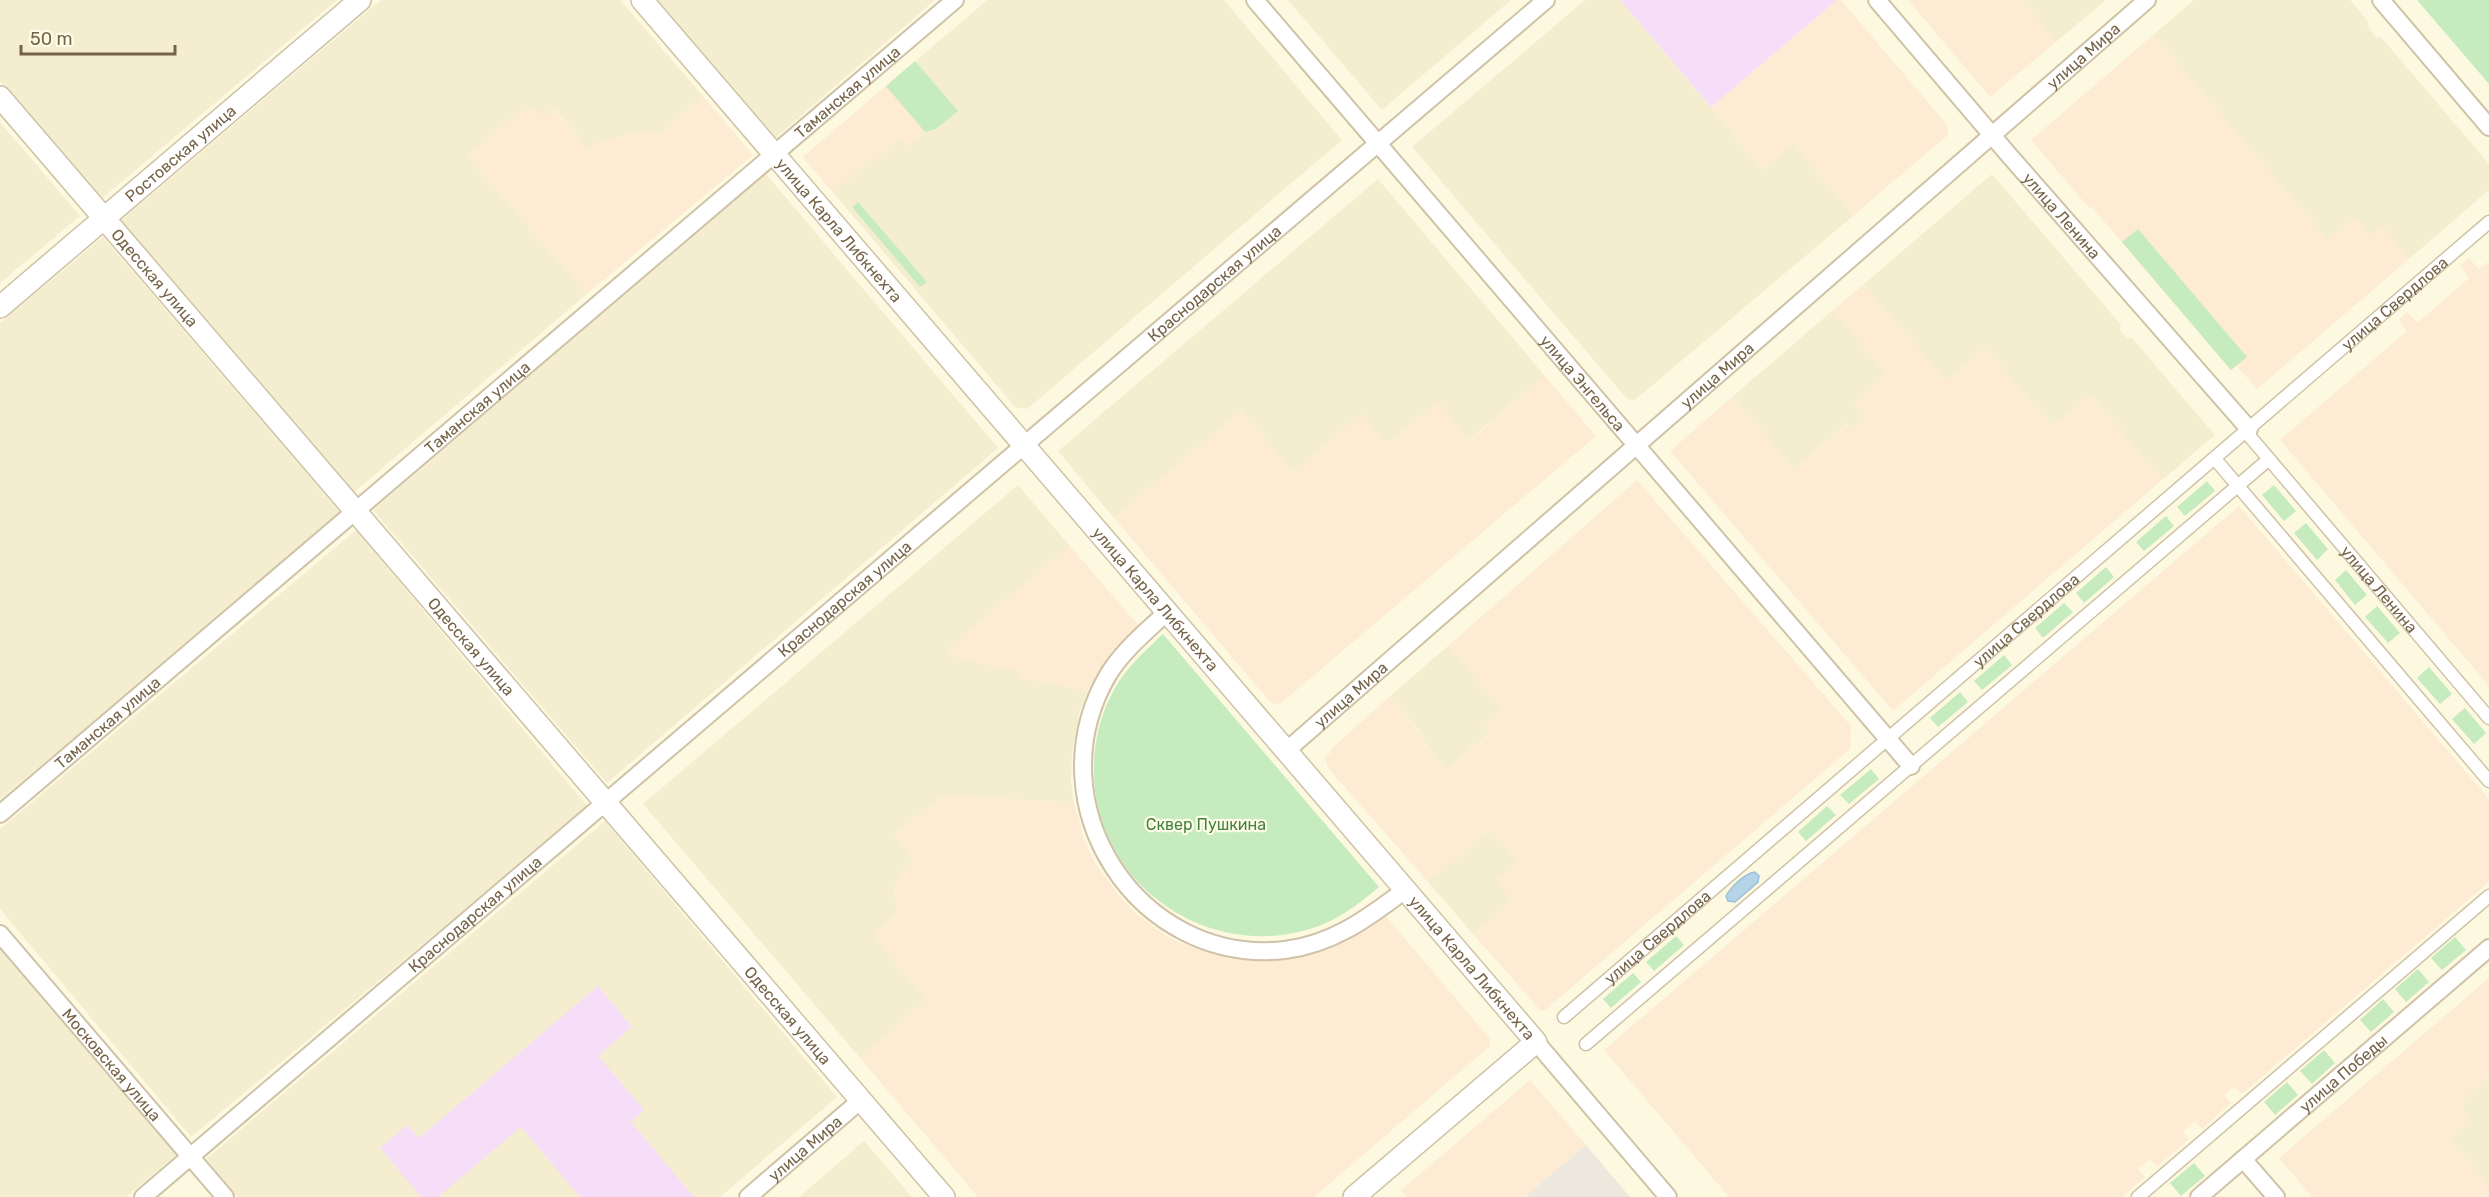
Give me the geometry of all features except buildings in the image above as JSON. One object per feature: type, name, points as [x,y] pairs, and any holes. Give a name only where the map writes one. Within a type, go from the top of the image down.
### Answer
[{"type":"street","name":"Ростовская улица","points":[[0,307],[360,0]]},
{"type":"street","name":"улица Карла Либкнехта","points":[[642,0],[1668,1197]]},
{"type":"street","name":"Таманская улица","points":[[0,814],[955,0]]},
{"type":"street","name":"улица Энгельса","points":[[1255,0],[1911,766]]},
{"type":"street","name":"Краснодарская улица","points":[[143,1197],[1546,0]]},
{"type":"street","name":"улица Ленина","points":[[1877,0],[2247,431],[2268,459],[2489,718]]},
{"type":"street","name":"улица Мира","points":[[1286,751],[2147,0]]},
{"type":"street","points":[[2381,0],[2489,127]]},
{"type":"street","name":"Одесская улица","points":[[0,97],[944,1197]]},
{"type":"street","name":"улица Свердлова","points":[[1563,1017],[2489,222]]},
{"type":"street","points":[[2215,459],[2489,781]]},
{"type":"street","points":[[1586,1044],[2268,459]]},
{"type":"street","points":[[1167,612],[1124,652],[1114,665],[1096,700],[1086,736],[1083,775],[1088,809],[1101,846],[1122,881],[1150,910],[1186,932],[1216,944],[1259,950],[1296,948],[1334,937],[1370,917],[1405,890]]},
{"type":"street","points":[[2138,1197],[2489,896]]},
{"type":"street","name":"Московская улица","points":[[0,934],[225,1197]]},
{"type":"street","name":"улица Победы","points":[[2199,1197],[2489,948]]},
{"type":"street","points":[[1354,1197],[1536,1042]]},
{"type":"street","name":"улица Мира","points":[[748,1197],[861,1100]]},
{"type":"street","points":[[2243,1159],[2276,1197]]},
{"type":"shaded area","points":[[0,0],[337,0],[100,200],[0,81]]},
{"type":"shaded area","points":[[381,0],[620,0],[703,96],[662,133],[642,131],[598,143],[588,149],[554,109],[543,118],[526,114],[522,110],[468,156],[587,294],[353,493],[119,222]]},
{"type":"shaded area","points":[[655,0],[935,0],[774,139]]},
{"type":"shaded area","points":[[987,0],[1224,0],[1342,140],[1027,409],[1015,407],[803,157]]},
{"type":"shaded area","points":[[1288,0],[1511,0],[1382,110]]},
{"type":"shaded area","points":[[1585,0],[1620,0],[1763,169],[1793,143],[1854,215],[1634,401],[1627,399],[1412,147]]},
{"type":"shaded area","points":[[1620,0],[1837,0],[1711,107]]},
{"type":"shaded area","points":[[1837,0],[1841,0],[1948,126],[1948,135],[1854,215],[1793,143],[1763,169],[1711,107]]},
{"type":"shaded area","points":[[1908,0],[2021,0],[2056,42],[1990,97]]},
{"type":"shaded area","points":[[2021,0],[2106,0],[2056,42]]},
{"type":"shaded area","points":[[2194,0],[2350,0],[2369,22],[2367,26],[2377,38],[2381,37],[2489,164],[2489,190],[2409,259],[2382,227],[2371,236],[2328,241],[2153,35]]},
{"type":"shaded area","points":[[2153,35],[2328,241],[2356,218],[2371,235],[2382,227],[2409,259],[2257,389],[2237,366],[2231,370],[2091,206],[2089,208],[2031,140]]},
{"type":"shaded area","points":[[886,86],[925,132],[908,147],[901,138],[832,191],[803,157]]},
{"type":"shaded area","points":[[703,96],[753,155],[587,294],[468,156],[522,109],[526,113],[533,107],[543,118],[553,109],[588,149],[598,143],[642,131],[662,133]]},
{"type":"shaded area","points":[[0,122],[80,216],[0,283]]},
{"type":"shaded area","points":[[766,174],[998,448],[607,783],[373,510]]},
{"type":"shaded area","points":[[1992,174],[2121,325],[2120,330],[2127,338],[2132,338],[2215,435],[2162,480],[2090,395],[2052,427],[1985,348],[1946,381],[1863,285]]},
{"type":"shaded area","points":[[1378,179],[1545,376],[1469,440],[1438,403],[1387,444],[1361,415],[1293,472],[1241,411],[1114,518],[1058,451]]},
{"type":"shaded area","points":[[103,237],[343,516],[0,799],[0,323]]},
{"type":"shaded area","points":[[2469,258],[2479,269],[2489,261],[2489,686],[2280,440],[2407,331],[2398,320],[2407,312],[2417,323],[2469,278],[2460,266]]},
{"type":"shaded area","points":[[1863,285],[1946,381],[1985,348],[2052,427],[2090,395],[2162,480],[1893,711],[1670,451],[1732,397],[1794,469],[1849,423],[1855,429],[1867,418],[1854,402],[1887,374],[1833,310]]},
{"type":"shaded area","points":[[1833,310],[1887,374],[1867,418],[1854,429],[1848,423],[1794,469],[1732,397]]},
{"type":"shaded area","points":[[1545,376],[1596,436],[1280,704],[1271,703],[1114,518],[1241,411],[1293,472],[1361,415],[1387,444],[1438,403],[1470,440]]},
{"type":"shaded area","points":[[1637,480],[1851,726],[1850,749],[1545,1010],[1541,1011],[1473,934],[1512,900],[1496,880],[1518,861],[1490,829],[1428,882],[1328,768],[1325,757],[1389,697],[1425,739],[1422,742],[1447,770],[1490,734],[1484,726],[1503,709],[1448,646]]},
{"type":"shaded area","points":[[1018,485],[1070,546],[948,649],[956,658],[1020,671],[1019,676],[1088,691],[1079,713],[1072,751],[1071,782],[1074,803],[943,795],[894,835],[915,861],[902,872],[896,883],[894,895],[899,912],[873,935],[927,1000],[860,1058],[643,804]]},
{"type":"shaded area","points":[[2239,506],[2489,799],[2489,882],[2242,1094],[2234,1087],[2224,1095],[2231,1103],[2202,1129],[2195,1121],[2183,1131],[2189,1139],[2157,1167],[2150,1159],[2138,1169],[2145,1177],[2122,1197],[1729,1197],[1604,1050]]},
{"type":"shaded area","points":[[356,530],[588,807],[191,1137],[0,909],[0,829]]},
{"type":"shaded area","points":[[1070,546],[1138,625],[1112,651],[1088,691],[1019,677],[1019,671],[955,658],[948,649]]},
{"type":"shaded area","points":[[1448,646],[1503,709],[1485,726],[1490,733],[1447,770],[1422,741],[1425,738],[1389,697]]},
{"type":"shaded area","points":[[943,795],[1074,803],[1085,842],[1095,863],[1121,898],[1135,913],[1165,935],[1215,955],[1270,961],[1311,954],[1348,940],[1385,915],[1490,1039],[1490,1046],[1314,1197],[978,1197],[860,1058],[927,1000],[873,935],[899,913],[894,895],[896,883],[902,871],[915,861],[894,835]]},
{"type":"shaded area","points":[[605,821],[837,1097],[720,1197],[238,1197],[206,1159]]},
{"type":"shaded area","points":[[1490,829],[1518,861],[1513,900],[1473,934],[1428,882]]},
{"type":"shaded area","points":[[0,950],[176,1155],[126,1197],[0,1197]]},
{"type":"shaded area","points":[[2489,978],[2489,1076],[2467,1095],[2461,1109],[2470,1120],[2449,1139],[2489,1186],[2489,1197],[2312,1197],[2279,1158]]},
{"type":"shaded area","points":[[598,986],[632,1027],[598,1056],[644,1110],[631,1122],[694,1197],[580,1197],[521,1127],[438,1197],[421,1197],[380,1148],[407,1125],[419,1138]]},
{"type":"shaded area","points":[[2489,1076],[2489,1186],[2449,1139],[2470,1120],[2461,1109],[2467,1095]]},
{"type":"shaded area","points":[[1530,1080],[1586,1145],[1525,1197],[1407,1197],[1401,1190]]},
{"type":"shaded area","points":[[864,1141],[912,1197],[799,1197]]},
{"type":"shaded area","points":[[1586,1145],[1630,1197],[1525,1197]]},
{"type":"green space","points":[[2417,0],[2489,0],[2489,84]]},
{"type":"green space","points":[[915,61],[958,111],[936,129],[925,132],[886,86]]},
{"type":"green space","points":[[858,202],[927,282],[920,287],[852,207]]},
{"type":"green space","points":[[2138,229],[2247,357],[2231,370],[2122,242]]},
{"type":"green space","points":[[2207,481],[2215,491],[2185,516],[2177,507]]},
{"type":"green space","points":[[2274,485],[2296,511],[2284,521],[2262,495]]},
{"type":"green space","points":[[2166,516],[2174,526],[2144,551],[2136,542]]},
{"type":"green space","points":[[2306,523],[2328,549],[2317,560],[2294,533]]},
{"type":"green space","points":[[2106,567],[2114,577],[2084,603],[2076,593]]},
{"type":"green space","points":[[2346,570],[2367,595],[2355,605],[2335,580]]},
{"type":"green space","points":[[2064,603],[2073,612],[2043,638],[2035,628]]},
{"type":"green space","points":[[2377,606],[2400,633],[2388,643],[2365,617]]},
{"type":"green space","name":"Сквер Пушкина","points":[[1163,634],[1379,887],[1347,911],[1326,923],[1288,934],[1250,936],[1212,929],[1178,914],[1147,891],[1123,863],[1105,829],[1095,790],[1094,764],[1097,738],[1104,712],[1120,680]]},
{"type":"green space","points":[[2004,655],[2012,665],[1982,690],[1974,681]]},
{"type":"green space","points":[[2429,667],[2452,694],[2440,704],[2417,678]]},
{"type":"green space","points":[[1960,692],[1968,702],[1938,727],[1930,718]]},
{"type":"green space","points":[[2465,708],[2486,733],[2474,744],[2452,719]]},
{"type":"green space","points":[[1871,769],[1879,779],[1849,804],[1840,795]]},
{"type":"green space","points":[[1827,806],[1836,815],[1806,841],[1798,832]]},
{"type":"green space","points":[[1676,936],[1684,945],[1654,971],[1646,962]]},
{"type":"green space","points":[[2455,937],[2466,950],[2442,970],[2431,958]]},
{"type":"green space","points":[[2418,969],[2429,982],[2406,1002],[2395,989]]},
{"type":"green space","points":[[1633,973],[1641,982],[1611,1008],[1603,999]]},
{"type":"green space","points":[[2383,999],[2394,1012],[2371,1032],[2360,1020]]},
{"type":"green space","points":[[2324,1050],[2335,1063],[2312,1084],[2300,1071]]},
{"type":"green space","points":[[2287,1082],[2298,1095],[2275,1115],[2264,1102]]},
{"type":"green space","points":[[2194,1163],[2205,1176],[2181,1196],[2170,1183]]},
{"type":"water","points":[[1755,872],[1759,876],[1758,882],[1735,902],[1728,901],[1726,896],[1735,885],[1747,875]]}]
